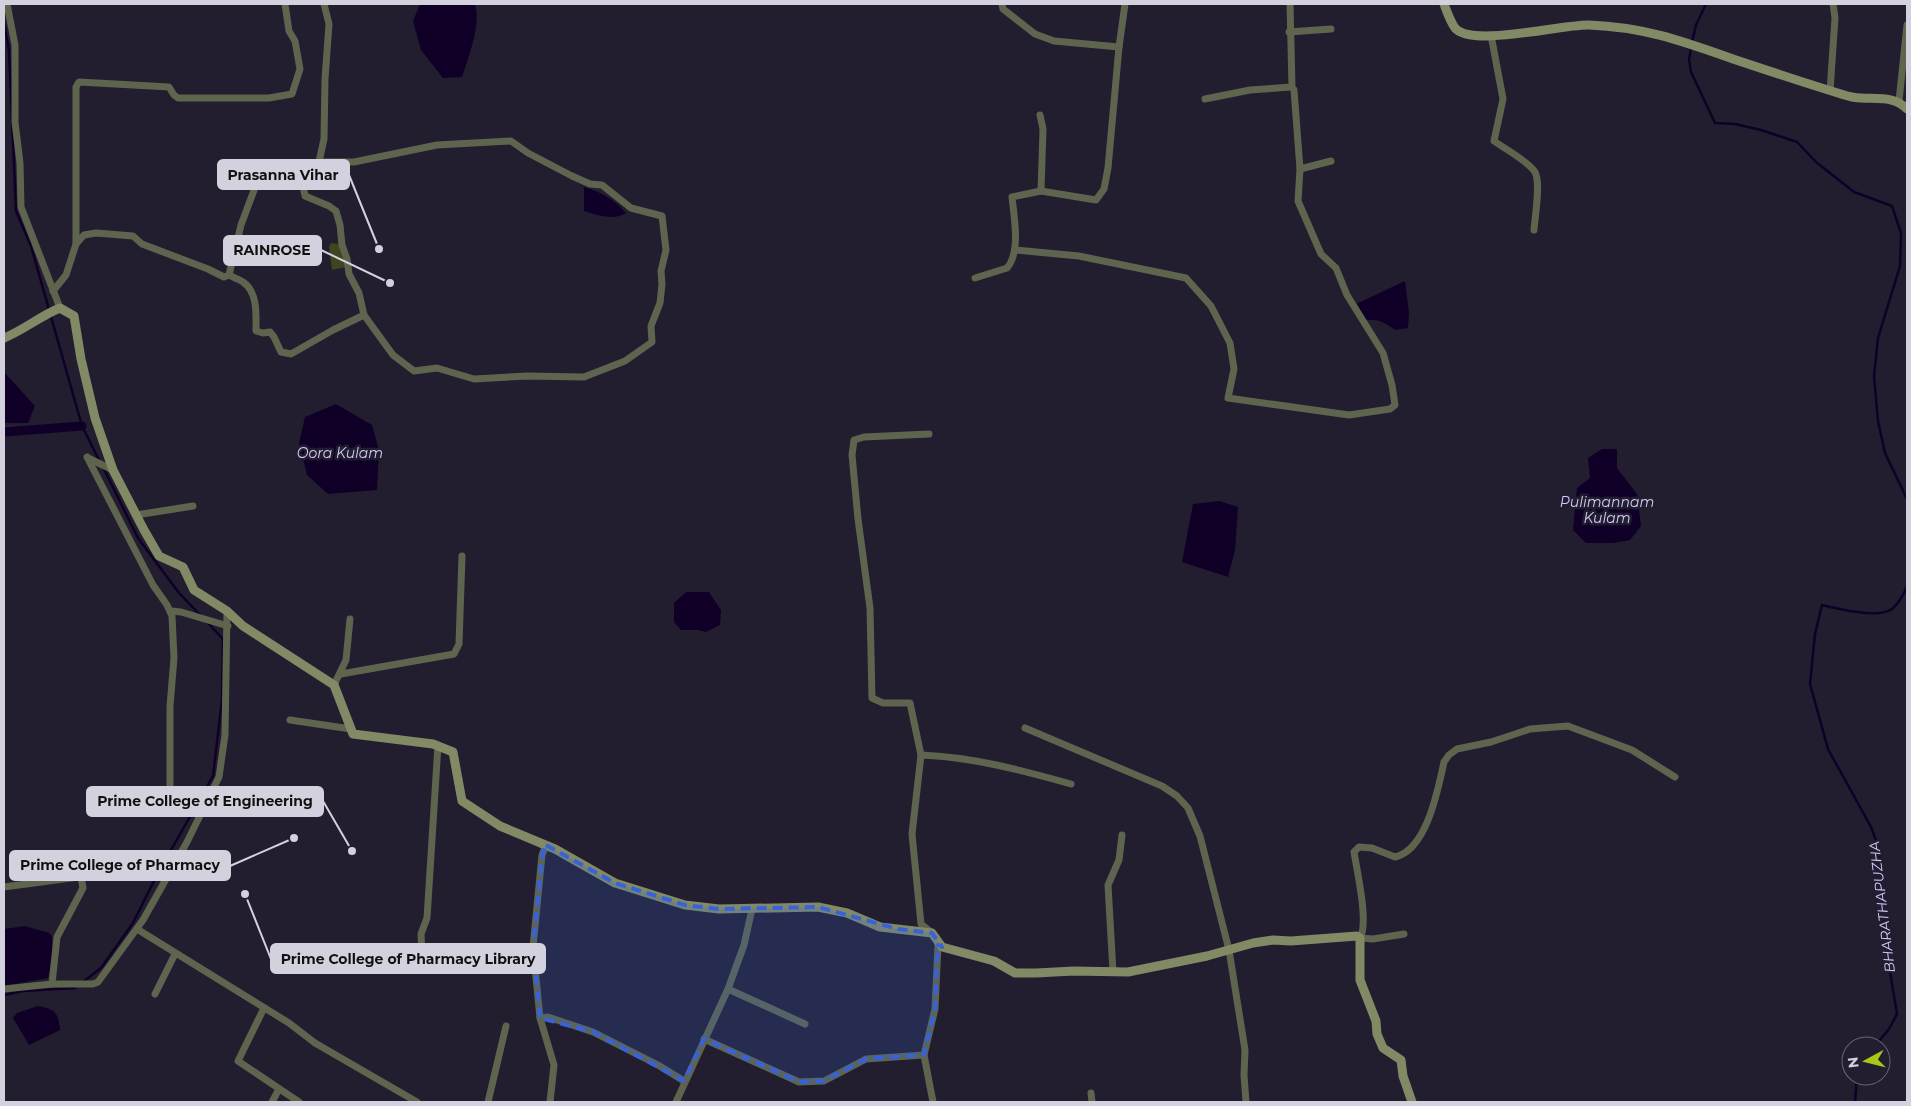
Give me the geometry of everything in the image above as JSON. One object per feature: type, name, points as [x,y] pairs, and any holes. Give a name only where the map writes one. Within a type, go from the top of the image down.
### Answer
[{"type":"street","points":[[7,4],[15,45],[15,122],[20,163],[21,207],[60,308],[74,316],[81,359],[95,418],[113,470],[159,556],[183,567],[194,590],[228,611],[243,626],[334,685],[353,734],[392,737],[438,745],[453,752],[462,800],[500,826],[546,845],[615,883],[685,905],[718,909],[818,907],[847,913],[880,927],[932,933]]},
{"type":"street","points":[[53,291],[66,275],[76,244],[76,87],[79,82],[169,86],[178,98],[269,98],[292,94],[300,69],[295,41],[289,31],[285,4]]},
{"type":"street","points":[[320,162],[324,139],[325,79],[329,24],[324,4]]},
{"type":"street","points":[[1002,4],[1003,9],[1035,34],[1054,41],[1119,47]]},
{"type":"street","points":[[975,278],[1007,268],[1010,264],[1016,250],[1012,197],[1041,191],[1096,200],[1104,189],[1108,168],[1119,47],[1125,4]]},
{"type":"street","points":[[1205,99],[1250,90],[1292,87],[1289,32],[1290,4]]},
{"type":"street","points":[[1444,4],[1456,28],[1463,34],[1507,36],[1586,25],[1616,26],[1675,39],[1830,91],[1858,98],[1884,98],[1899,101],[1907,109]]},
{"type":"street","points":[[1830,91],[1835,18],[1833,4]]},
{"type":"street","points":[[1899,101],[1907,25]]},
{"type":"street","points":[[1289,32],[1332,29]]},
{"type":"street","points":[[1491,35],[1504,99],[1494,141],[1536,172],[1538,182],[1534,230]]},
{"type":"street","points":[[1016,250],[1079,256],[1186,278],[1212,306],[1230,343],[1234,369],[1228,398],[1349,415],[1390,409],[1395,405],[1392,385],[1383,353],[1347,295],[1336,268],[1321,254],[1298,201],[1300,169],[1294,90]]},
{"type":"street","points":[[1040,115],[1043,129],[1041,191]]},
{"type":"street","points":[[76,244],[84,235],[96,233],[126,234],[133,236],[142,244],[224,277],[229,274],[241,226],[260,174],[269,168],[297,164],[320,162],[357,162],[368,158],[437,146],[511,141],[543,162],[590,184],[602,185],[631,208],[662,216],[666,250],[661,272],[660,303],[651,326],[652,342],[625,361],[584,377],[527,376],[474,379],[437,368],[414,371],[392,355],[364,315],[359,293],[349,274],[336,211],[305,196],[297,164]]},
{"type":"street","points":[[1300,169],[1330,161]]},
{"type":"street","points":[[229,274],[235,279],[244,282],[256,303],[256,331],[270,332],[274,336],[281,352],[291,354],[364,315]]},
{"type":"street","points":[[4,338],[17,333],[47,312],[60,308]]},
{"type":"street","points":[[929,434],[864,437],[854,440],[852,455],[858,519],[870,608],[872,698],[883,703],[910,703],[921,755],[912,834],[921,924],[932,933],[942,946]]},
{"type":"street","points":[[113,470],[87,458],[153,585],[171,611],[174,658],[170,706],[170,792]]},
{"type":"street","points":[[136,515],[193,506]]},
{"type":"street","points":[[341,674],[454,654],[459,644],[462,556]]},
{"type":"street","points":[[171,611],[181,612],[228,626]]},
{"type":"street","points":[[4,989],[52,984],[92,984],[98,982],[137,929],[187,842],[219,777],[225,735],[228,611]]},
{"type":"street","points":[[334,685],[341,674],[346,660],[350,619]]},
{"type":"street","points":[[290,720],[351,729]]},
{"type":"street","points":[[1412,1102],[1403,1076],[1401,1060],[1383,1048],[1376,1034],[1376,1021],[1360,980],[1360,938],[1363,930],[1362,898],[1354,852],[1359,847],[1368,847],[1395,857],[1411,847],[1426,825],[1444,762],[1449,755],[1457,749],[1491,742],[1530,729],[1568,726],[1632,750],[1675,777]]},
{"type":"street","points":[[1025,728],[1162,786],[1177,796],[1188,808],[1200,836],[1229,950],[1245,1050],[1246,1102]]},
{"type":"street","points":[[422,956],[421,934],[427,918],[438,745]]},
{"type":"street","points":[[921,755],[955,756],[971,761],[1008,767],[1071,784]]},
{"type":"street","points":[[1113,972],[1108,885],[1119,860],[1122,835]]},
{"type":"street","points":[[546,845],[542,855],[533,947],[540,1018],[554,1065],[550,1102]]},
{"type":"street","points":[[4,887],[86,876],[104,861]]},
{"type":"street","points":[[52,984],[57,937],[83,888],[81,877]]},
{"type":"street","points":[[676,1102],[684,1081],[728,990],[744,946],[752,909]]},
{"type":"street","points":[[137,929],[290,1023],[315,1043],[417,1102]]},
{"type":"street","points":[[933,1102],[924,1055],[935,1009],[938,945],[994,961],[1015,972],[1128,972],[1207,956],[1253,942],[1357,936],[1373,939],[1404,934]]},
{"type":"street","points":[[155,994],[175,954]]},
{"type":"street","points":[[728,990],[805,1024]]},
{"type":"street","points":[[264,1008],[238,1061],[300,1102]]},
{"type":"street","points":[[540,1018],[548,1017],[593,1032],[658,1065],[684,1081]]},
{"type":"street","points":[[488,1102],[506,1026]]},
{"type":"street","points":[[704,1039],[799,1082],[824,1080],[866,1058],[924,1055]]},
{"type":"street","points":[[272,1102],[279,1089]]},
{"type":"street","points":[[1091,1093],[1092,1102]]},
{"type":"highlighted area","points":[[546,845],[615,883],[685,905],[719,909],[818,907],[898,929],[932,933],[942,947],[938,945],[935,1009],[924,1055],[866,1059],[824,1081],[799,1082],[704,1039],[684,1081],[593,1032],[540,1018],[533,947],[542,855]]},
{"type":"green space","points":[[331,243],[339,244],[346,267],[332,270],[329,247]]},
{"type":"water","points":[[420,4],[475,4],[475,31],[462,77],[443,78],[421,50],[413,21]]},
{"type":"water","points":[[584,187],[607,197],[626,213],[611,217],[584,211]]},
{"type":"water","points":[[1405,281],[1409,313],[1408,328],[1395,330],[1381,322],[1365,320],[1356,304]]},
{"type":"water","points":[[4,372],[35,406],[28,423],[4,423]]},
{"type":"water","name":"Oora Kulam","points":[[336,404],[372,425],[379,450],[377,490],[328,494],[307,475],[299,443],[305,417]]},
{"type":"water","name":"Pulimannam Kulam","points":[[1602,449],[1617,449],[1617,468],[1637,494],[1641,526],[1630,540],[1613,543],[1586,543],[1573,530],[1577,488],[1590,478],[1588,458]]},
{"type":"water","points":[[1219,501],[1238,507],[1235,550],[1228,577],[1182,562],[1193,504]]},
{"type":"water","points":[[686,592],[709,592],[721,610],[720,625],[706,632],[681,630],[674,622],[674,603]]},
{"type":"water","points":[[25,926],[49,933],[52,936],[52,956],[48,978],[4,986],[4,929]]},
{"type":"water","points":[[38,1006],[55,1013],[60,1030],[29,1045],[13,1018],[17,1013]]},
{"type":"waterway","name":"BHARATHAPUZHA","points":[[1692,42],[1696,25],[1706,4]]},
{"type":"waterway","points":[[4,23],[9,50],[16,211],[31,246],[82,426],[100,462]]},
{"type":"waterway","name":"BHARATHAPUZHA","points":[[1691,48],[1689,59],[1691,72],[1715,123],[1735,124],[1761,130],[1797,142],[1816,162],[1854,192],[1892,206],[1901,233],[1900,266],[1878,338],[1874,376],[1878,421],[1885,453],[1907,499]]},
{"type":"waterway","points":[[4,432],[82,426]]},
{"type":"waterway","points":[[103,467],[138,538],[179,593],[201,616]]},
{"type":"waterway","name":"BHARATHAPUZHA","points":[[1883,1036],[1897,1014],[1886,948],[1878,846],[1871,827],[1828,749],[1810,684],[1815,634],[1822,605],[1858,612],[1886,612],[1897,604],[1907,586]]},
{"type":"waterway","points":[[83,982],[101,968],[133,923],[158,873],[213,776],[222,700],[223,639],[207,622]]},
{"type":"waterway","points":[[4,995],[23,991],[75,988],[78,985]]},
{"type":"waterway","name":"BHARATHAPUZHA","points":[[1855,1102],[1856,1086]]},
{"type":"place","name":"Prasanna Vihar","points":[[379,249]]},
{"type":"place","name":"RAINROSE","points":[[390,283]]},
{"type":"place","name":"Prime College of Pharmacy","points":[[294,838]]},
{"type":"place","name":"Prime College of Engineering","points":[[352,851]]},
{"type":"place","name":"Prime College of Pharmacy Library","points":[[245,894]]}]
